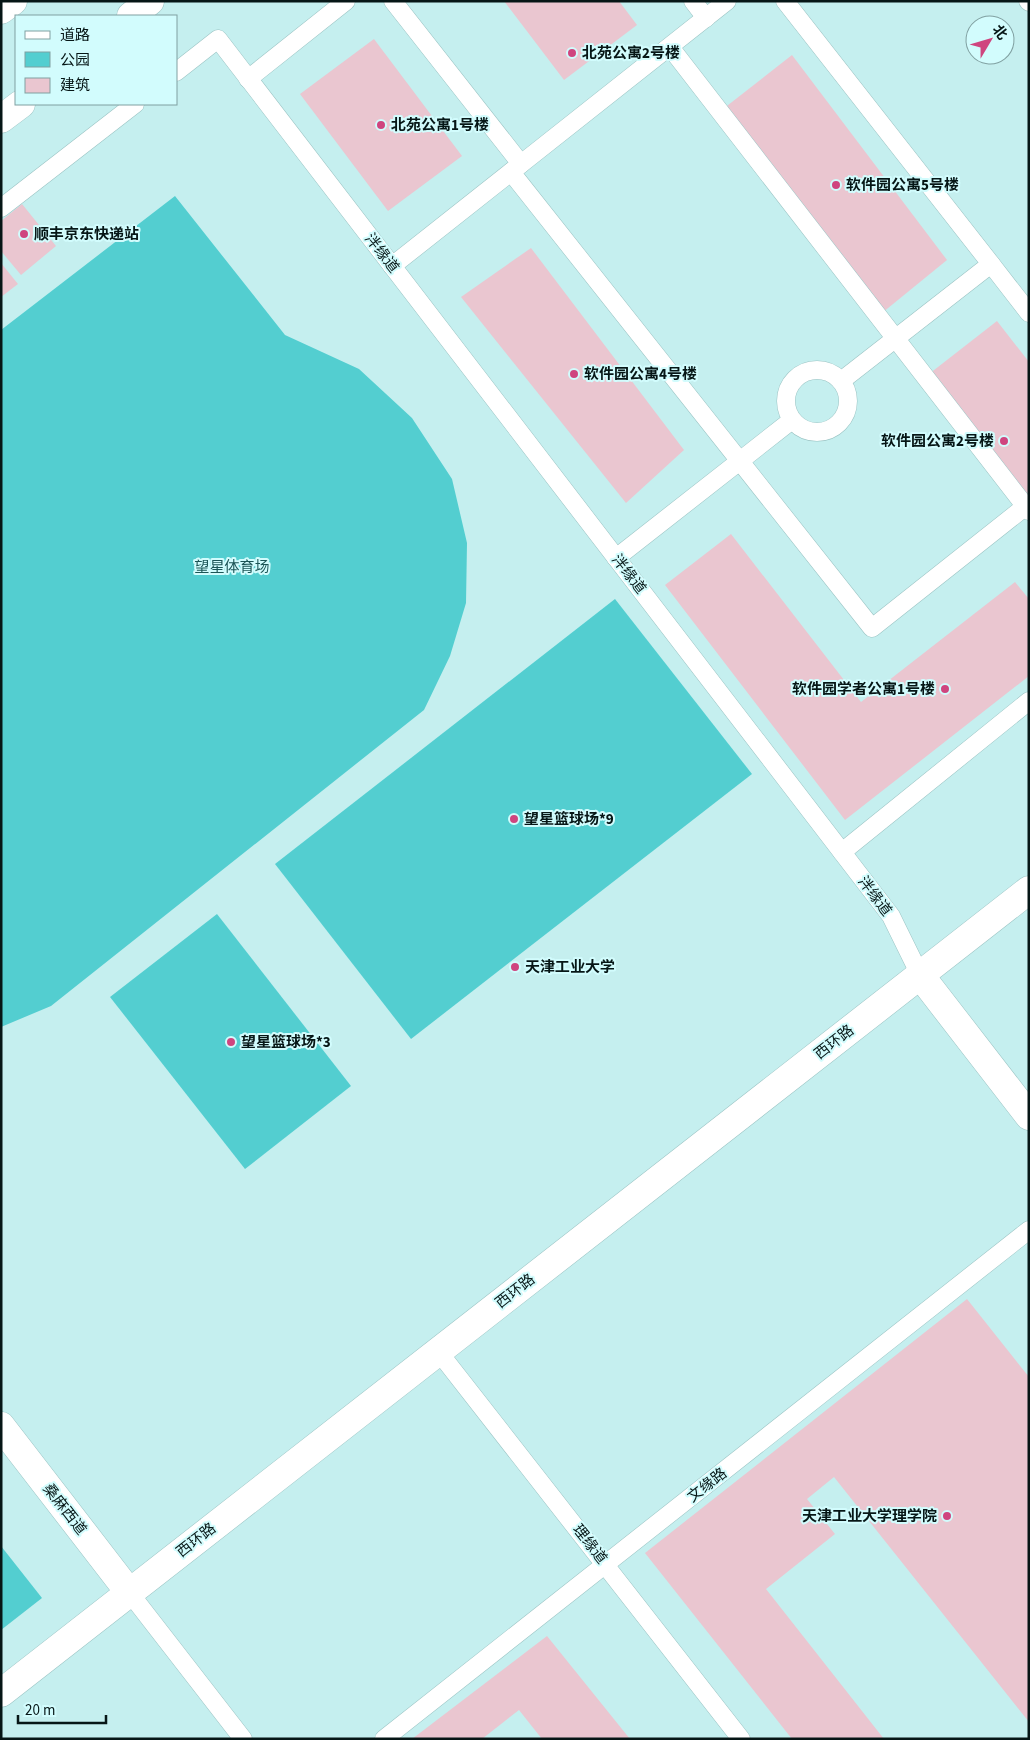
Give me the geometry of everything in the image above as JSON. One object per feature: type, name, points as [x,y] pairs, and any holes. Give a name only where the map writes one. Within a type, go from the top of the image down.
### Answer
[{"type":"street","points":[[1,10],[13,1]]},
{"type":"street","points":[[133,15],[150,1]]},
{"type":"street","points":[[1,119],[20,105]]},
{"type":"street","name":"西环路","points":[[1,1693],[1029,890]]},
{"type":"street","name":"泮缘道","points":[[920,974],[1029,1116]]},
{"type":"street","name":"桑麻西道","points":[[1,1426],[130,1592]]},
{"type":"lane","points":[[248,79],[346,1]]},
{"type":"lane","points":[[393,1],[516,168],[739,461],[872,628],[1027,508],[670,47]]},
{"type":"lane","points":[[694,1],[706,18]]},
{"type":"lane","points":[[392,266],[727,1]]},
{"type":"lane","points":[[785,1],[1029,313]]},
{"type":"lane","name":"泮缘道","points":[[178,70],[218,40],[892,916],[920,974]]},
{"type":"lane","points":[[1,208],[134,105]]},
{"type":"lane","points":[[841,381],[991,264]]},
{"type":"lane","points":[[812,370],[823,370],[833,374],[841,381],[847,395],[847,410],[836,426],[828,431],[818,433],[799,427],[792,420],[785,400],[787,389],[793,380],[802,373],[812,370]]},
{"type":"lane","points":[[616,558],[792,420]]},
{"type":"lane","points":[[842,852],[1029,701]]},
{"type":"lane","name":"文缘路","points":[[384,1739],[1029,1230]]},
{"type":"lane","name":"理缘道","points":[[438,1351],[741,1739]]},
{"type":"lane","points":[[130,1592],[243,1739]]},
{"type":"green space","name":"望星体育场","points":[[175,196],[285,335],[359,369],[412,418],[452,479],[467,543],[466,603],[450,656],[424,710],[51,1006],[1,1027],[1,330]]},
{"type":"green space","name":"望星篮球场*9","points":[[615,599],[752,774],[411,1039],[275,864]]},
{"type":"green space","name":"望星篮球场*3","points":[[217,914],[351,1086],[245,1169],[110,997]]},
{"type":"green space","points":[[1,1546],[42,1598],[1,1630]]},
{"type":"building","name":"北苑公寓2号楼","points":[[504,1],[619,1],[637,25],[564,80]]},
{"type":"building","name":"北苑公寓1号楼","points":[[374,39],[462,156],[388,211],[300,94]]},
{"type":"building","name":"软件园公寓5号楼","points":[[792,55],[947,260],[882,313],[723,109]]},
{"type":"building","name":"顺丰京东快递站","points":[[22,204],[56,246],[21,275],[1,251],[1,221]]},
{"type":"building","name":"软件园公寓4号楼","points":[[531,248],[684,450],[626,503],[461,297]]},
{"type":"building","points":[[1,263],[18,284],[1,297]]},
{"type":"building","name":"软件园公寓2号楼","points":[[997,321],[1029,362],[1029,507],[929,374]]},
{"type":"building","name":"软件园学者公寓1号楼","points":[[731,534],[861,702],[1015,582],[1029,599],[1029,676],[845,820],[665,585]]},
{"type":"building","name":"天津工业大学理学院","points":[[967,1299],[1029,1377],[1029,1722],[834,1477],[807,1499],[835,1534],[766,1589],[884,1739],[792,1739],[645,1553]]},
{"type":"building","points":[[547,1636],[630,1739],[542,1739],[519,1710],[482,1739],[412,1739]]},
{"type":"place","name":"北苑公寓2号楼","points":[[572,53]]},
{"type":"place","name":"北苑公寓1号楼","points":[[381,125]]},
{"type":"place","name":"软件园公寓5号楼","points":[[836,185]]},
{"type":"place","name":"顺丰京东快递站","points":[[24,234]]},
{"type":"place","name":"软件园公寓4号楼","points":[[574,374]]},
{"type":"place","name":"软件园公寓2号楼","points":[[1004,441]]},
{"type":"place","name":"软件园学者公寓1号楼","points":[[945,689]]},
{"type":"place","name":"望星篮球场*9","points":[[514,819]]},
{"type":"place","name":"天津工业大学","points":[[515,967]]},
{"type":"place","name":"望星篮球场*3","points":[[231,1042]]},
{"type":"place","name":"天津工业大学理学院","points":[[947,1516]]}]
